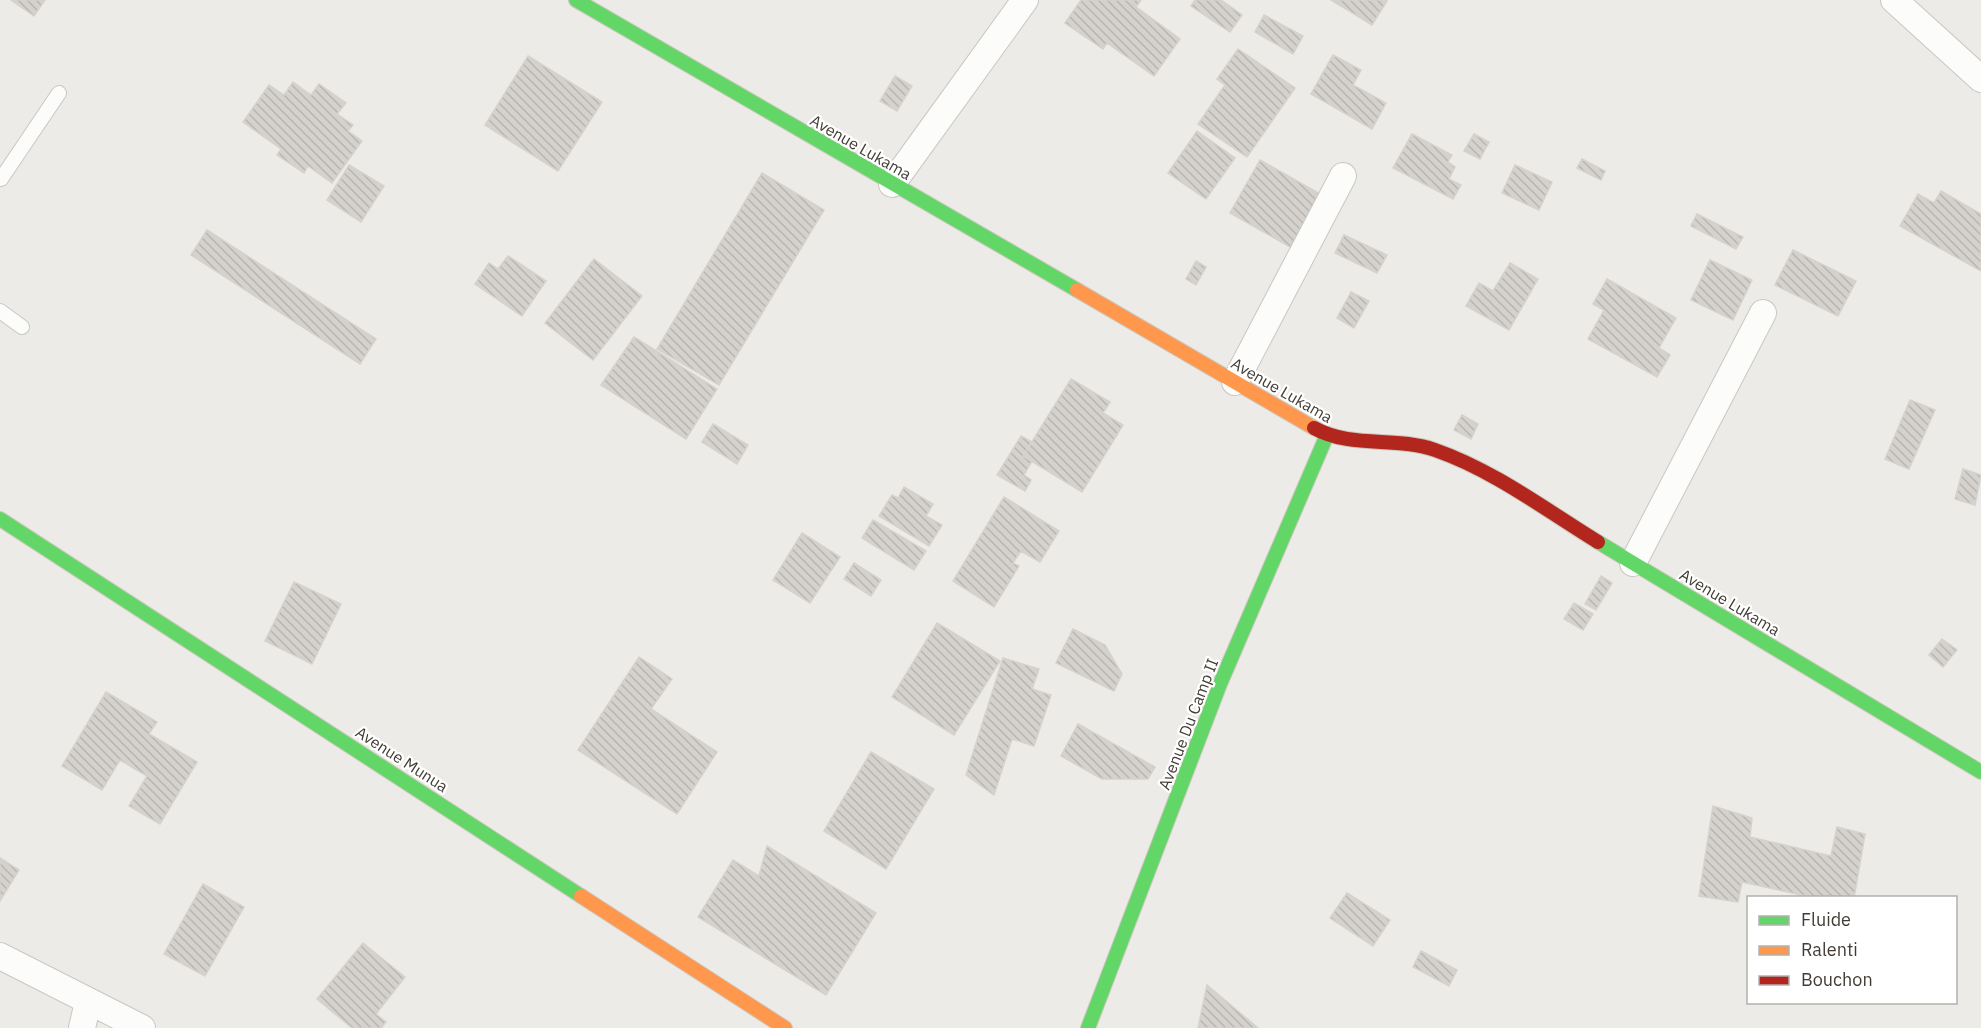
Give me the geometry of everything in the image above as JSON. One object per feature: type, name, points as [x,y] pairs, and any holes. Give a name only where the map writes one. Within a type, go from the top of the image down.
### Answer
[{"type":"street","name":"Avenue Lukama","points":[[576,0],[1327,435],[1346,442],[1410,444],[1438,451],[1474,468],[1981,772]]},
{"type":"street","points":[[892,184],[1025,0]]},
{"type":"street","points":[[1894,0],[1981,79]]},
{"type":"street","points":[[1235,382],[1342,176]]},
{"type":"street","points":[[1633,563],[1763,313]]},
{"type":"street","name":"Avenue Du Camp II","points":[[1088,1028],[1220,684],[1327,435]]},
{"type":"street","name":"Avenue Munua","points":[[0,519],[785,1028]]},
{"type":"street","points":[[0,956],[142,1028]]},
{"type":"street","points":[[82,1028],[88,1002]]},
{"type":"lane","points":[[0,179],[59,93]]},
{"type":"lane","points":[[0,311],[22,327]]},
{"type":"building","points":[[11,0],[45,0],[34,16]]},
{"type":"building","points":[[1081,0],[1141,0],[1136,7],[1180,39],[1154,76],[1107,43],[1103,49],[1065,23]]},
{"type":"building","points":[[1195,0],[1221,0],[1242,15],[1230,32],[1191,6]]},
{"type":"building","points":[[1331,0],[1385,0],[1387,1],[1372,25]]},
{"type":"building","points":[[1264,15],[1303,36],[1293,54],[1255,32]]},
{"type":"building","points":[[1238,49],[1295,88],[1247,157],[1198,124],[1225,85],[1217,79]]},
{"type":"building","points":[[1333,55],[1361,70],[1353,85],[1386,103],[1372,129],[1311,94]]},
{"type":"building","points":[[528,56],[602,102],[558,171],[485,125]]},
{"type":"building","points":[[895,76],[912,86],[897,111],[880,101]]},
{"type":"building","points":[[293,82],[311,95],[319,84],[346,103],[337,114],[353,125],[348,131],[362,141],[332,183],[308,166],[304,173],[277,155],[281,149],[243,122],[269,85],[284,95]]},
{"type":"building","points":[[1197,131],[1235,158],[1206,199],[1168,173]]},
{"type":"building","points":[[1412,134],[1452,155],[1448,162],[1455,167],[1449,179],[1461,185],[1453,199],[1393,168]]},
{"type":"building","points":[[1474,134],[1489,142],[1480,159],[1464,151]]},
{"type":"building","points":[[1582,159],[1605,171],[1601,180],[1577,168]]},
{"type":"building","points":[[1260,160],[1329,199],[1299,252],[1230,213]]},
{"type":"building","points":[[349,165],[384,186],[361,222],[327,200]]},
{"type":"building","points":[[1515,165],[1552,182],[1539,210],[1502,193]]},
{"type":"building","points":[[762,173],[824,210],[719,385],[657,349]]},
{"type":"building","points":[[1941,191],[1981,214],[1981,271],[1900,226],[1918,194],[1934,203]]},
{"type":"building","points":[[1697,214],[1743,237],[1736,249],[1691,226]]},
{"type":"building","points":[[207,230],[376,339],[360,364],[191,255]]},
{"type":"building","points":[[1344,235],[1387,255],[1377,273],[1335,253]]},
{"type":"building","points":[[1793,250],[1856,281],[1838,316],[1775,285]]},
{"type":"building","points":[[508,256],[546,281],[522,316],[475,284],[489,263],[498,269]]},
{"type":"building","points":[[594,259],[642,296],[593,360],[545,323]]},
{"type":"building","points":[[1710,260],[1752,280],[1733,320],[1691,300]]},
{"type":"building","points":[[1196,261],[1206,267],[1196,285],[1186,279]]},
{"type":"building","points":[[1510,263],[1538,279],[1509,330],[1466,306],[1479,283],[1493,291]]},
{"type":"building","points":[[1607,279],[1676,318],[1659,348],[1670,355],[1657,377],[1588,339],[1604,310],[1593,304]]},
{"type":"building","points":[[1351,292],[1369,301],[1354,328],[1337,318]]},
{"type":"building","points":[[634,337],[717,389],[686,439],[601,385]]},
{"type":"building","points":[[1071,379],[1110,402],[1103,413],[1123,425],[1082,492],[1023,456]]},
{"type":"building","points":[[1910,400],[1935,410],[1909,469],[1885,459]]},
{"type":"building","points":[[1462,415],[1478,424],[1471,439],[1454,430]]},
{"type":"building","points":[[713,424],[748,445],[737,464],[702,442]]},
{"type":"building","points":[[1021,436],[1032,442],[1023,456],[1032,461],[1024,475],[1031,480],[1025,491],[997,475]]},
{"type":"building","points":[[1963,469],[1981,475],[1975,505],[1955,499]]},
{"type":"building","points":[[904,487],[933,504],[926,516],[942,525],[929,546],[879,516],[892,495],[898,498]]},
{"type":"building","points":[[1004,497],[1059,531],[1040,562],[1021,551],[1013,563],[1019,566],[994,607],[953,581]]},
{"type":"building","points":[[873,520],[926,551],[914,570],[862,538]]},
{"type":"building","points":[[802,533],[840,557],[810,603],[773,580]]},
{"type":"building","points":[[854,563],[881,580],[871,596],[844,579]]},
{"type":"building","points":[[1601,576],[1612,583],[1596,610],[1585,604]]},
{"type":"building","points":[[294,582],[341,604],[312,664],[265,641]]},
{"type":"building","points":[[1574,603],[1593,614],[1583,630],[1564,619]]},
{"type":"building","points":[[937,623],[1000,661],[954,735],[892,697]]},
{"type":"building","points":[[1073,629],[1105,645],[1122,674],[1114,691],[1056,663]]},
{"type":"building","points":[[1942,639],[1957,650],[1943,667],[1929,655]]},
{"type":"building","points":[[639,657],[672,679],[651,709],[717,752],[677,814],[578,750]]},
{"type":"building","points":[[1003,658],[1039,669],[1032,689],[1051,695],[1034,746],[1012,739],[994,795],[966,775]]},
{"type":"building","points":[[106,692],[157,722],[149,734],[197,762],[160,824],[129,806],[147,776],[120,760],[102,790],[62,766]]},
{"type":"building","points":[[1078,724],[1155,767],[1148,779],[1102,779],[1061,756]]},
{"type":"building","points":[[871,752],[934,789],[886,869],[824,831]]},
{"type":"building","points":[[1713,806],[1752,818],[1750,837],[1831,856],[1837,827],[1865,834],[1854,896],[1806,896],[1742,882],[1738,902],[1699,896]]},
{"type":"building","points":[[767,846],[876,913],[826,995],[698,917],[733,860],[759,876]]},
{"type":"building","points":[[0,858],[19,870],[0,901]]},
{"type":"building","points":[[203,884],[244,907],[205,976],[164,954]]},
{"type":"building","points":[[1347,893],[1390,920],[1373,946],[1330,918]]},
{"type":"building","points":[[363,943],[405,977],[376,1014],[386,1022],[381,1028],[352,1028],[317,999]]},
{"type":"building","points":[[1421,951],[1457,970],[1449,986],[1413,967]]},
{"type":"building","points":[[1207,985],[1258,1028],[1198,1028]]},
{"type":"traffic: fast","points":[[576,0],[1077,290]]},
{"type":"traffic: fast","points":[[1088,1028],[1220,684],[1327,435]]},
{"type":"traffic: fast","points":[[0,519],[581,896]]},
{"type":"traffic: fast","points":[[1598,542],[1981,772]]},
{"type":"traffic: slow","points":[[1077,290],[1314,428]]},
{"type":"traffic: slow","points":[[581,896],[785,1028]]},
{"type":"traffic: jam","points":[[1314,428],[1343,438],[1420,446],[1457,458],[1498,479],[1598,542]]}]
